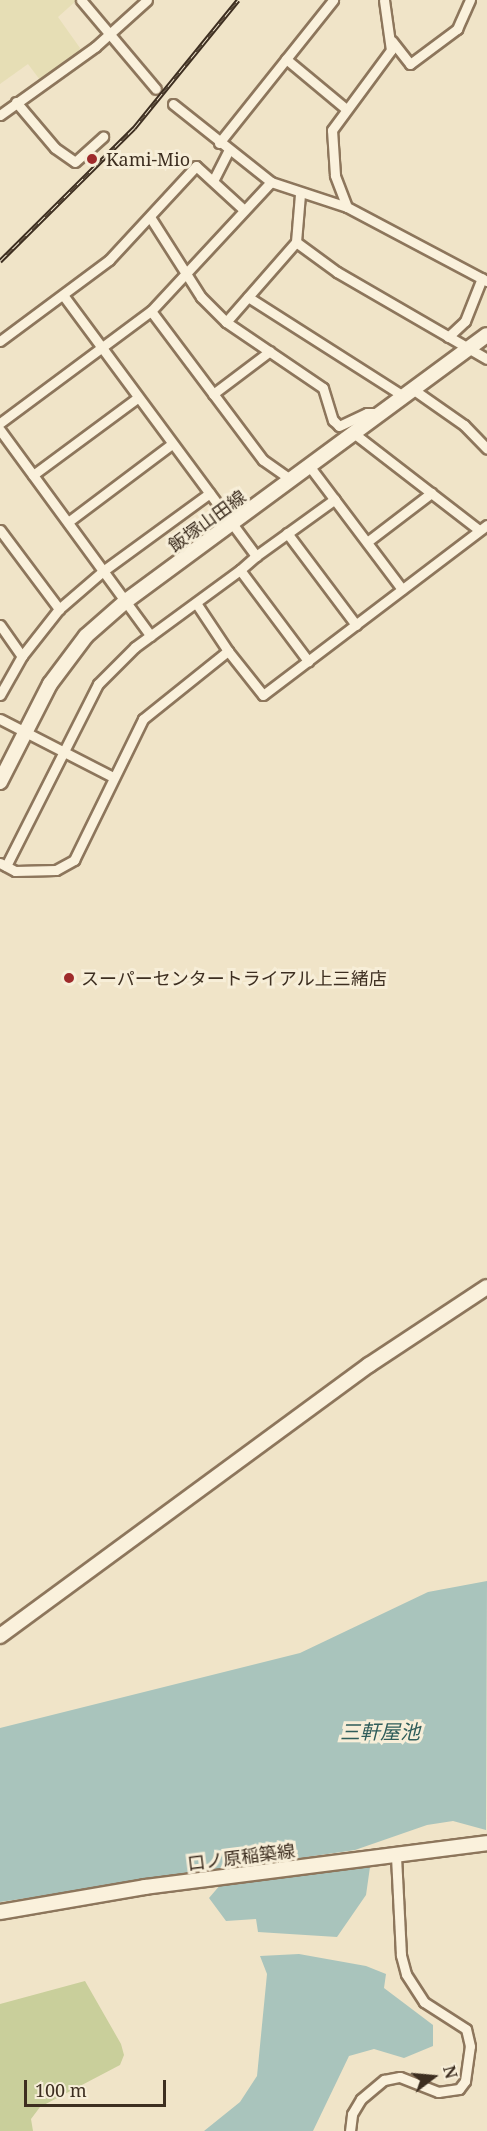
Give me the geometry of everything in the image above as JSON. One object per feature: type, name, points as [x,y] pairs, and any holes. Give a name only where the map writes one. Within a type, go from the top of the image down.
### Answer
[{"type":"main road","name":"飯塚山田線","points":[[0,782],[24,732],[69,656],[126,602],[356,435],[487,335]]},
{"type":"main road","points":[[0,1636],[369,1365],[487,1287]]},
{"type":"main road","name":"口ノ原稲築線","points":[[0,1912],[145,1887],[487,1843]]},
{"type":"street","points":[[81,0],[110,30],[156,89]]},
{"type":"street","points":[[0,115],[95,48],[110,30],[147,0]]},
{"type":"street","points":[[219,143],[333,0]]},
{"type":"street","points":[[347,207],[340,194],[331,152],[332,130],[391,50],[392,41],[384,0]]},
{"type":"street","points":[[392,41],[410,64],[458,29],[470,0]]},
{"type":"street","points":[[286,59],[346,109]]},
{"type":"street","points":[[16,102],[56,148],[75,162],[103,136]]},
{"type":"street","points":[[173,104],[219,143],[271,182],[300,194],[347,207],[484,280],[465,321],[448,337]]},
{"type":"street","points":[[213,181],[229,150]]},
{"type":"street","points":[[0,341],[109,260],[196,166],[244,210]]},
{"type":"street","points":[[0,423],[150,311],[271,182]]},
{"type":"street","points":[[226,322],[296,242],[300,194]]},
{"type":"street","points":[[150,217],[186,273],[226,322],[323,388],[333,420],[339,426],[366,413],[384,413]]},
{"type":"street","points":[[296,242],[337,272],[487,359]]},
{"type":"street","points":[[63,295],[256,556]]},
{"type":"street","points":[[248,297],[464,425],[487,449]]},
{"type":"street","points":[[150,311],[263,460],[292,480]]},
{"type":"street","points":[[213,394],[270,351]]},
{"type":"street","points":[[33,475],[137,398]]},
{"type":"street","points":[[0,430],[151,636]]},
{"type":"street","points":[[196,603],[228,651],[263,695],[483,528],[431,493],[356,435]]},
{"type":"street","points":[[68,522],[172,444]]},
{"type":"street","points":[[310,467],[402,589]]},
{"type":"street","points":[[0,695],[22,656],[59,609],[103,571],[210,493]]},
{"type":"street","points":[[367,542],[431,493]]},
{"type":"street","points":[[228,651],[143,719],[74,860],[67,866],[56,870],[15,871],[3,865],[98,684],[151,636],[334,499]]},
{"type":"street","points":[[0,530],[59,609]]},
{"type":"street","points":[[287,533],[356,625]]},
{"type":"street","points":[[240,570],[308,661]]},
{"type":"street","points":[[0,625],[22,656]]},
{"type":"street","points":[[0,718],[113,777]]},
{"type":"street","points":[[350,2131],[352,2114],[361,2099],[384,2080],[400,2077],[438,2092],[459,2089],[465,2081],[470,2046],[466,2029],[424,2002],[406,1974],[401,1955],[396,1855]]},
{"type":"shaded area","points":[[0,0],[77,0],[58,17],[80,48],[77,55],[40,80],[28,64],[0,84]]},
{"type":"green space","points":[[85,1981],[121,2044],[124,2055],[120,2065],[40,2107],[31,2119],[33,2131],[0,2131],[0,2004]]},
{"type":"water","name":"三軒屋池","points":[[487,1581],[486,1830],[453,1821],[427,1825],[355,1850],[0,1902],[0,1728],[300,1653],[428,1592]]},
{"type":"water","points":[[370,1867],[366,1895],[337,1937],[258,1932],[256,1919],[226,1921],[209,1898],[221,1884]]},
{"type":"water","points":[[299,1954],[366,1966],[386,1974],[384,1988],[433,2025],[433,2046],[404,2058],[374,2049],[349,2056],[313,2131],[204,2131],[240,2102],[257,2076],[267,1974],[260,1956]]},
{"type":"railway","points":[[0,261],[134,128],[238,0]]},
{"type":"place","name":"Kami-Mio","points":[[92,159]]},
{"type":"place","name":"スーパーセンタートライアル上三緒店","points":[[69,978]]}]
